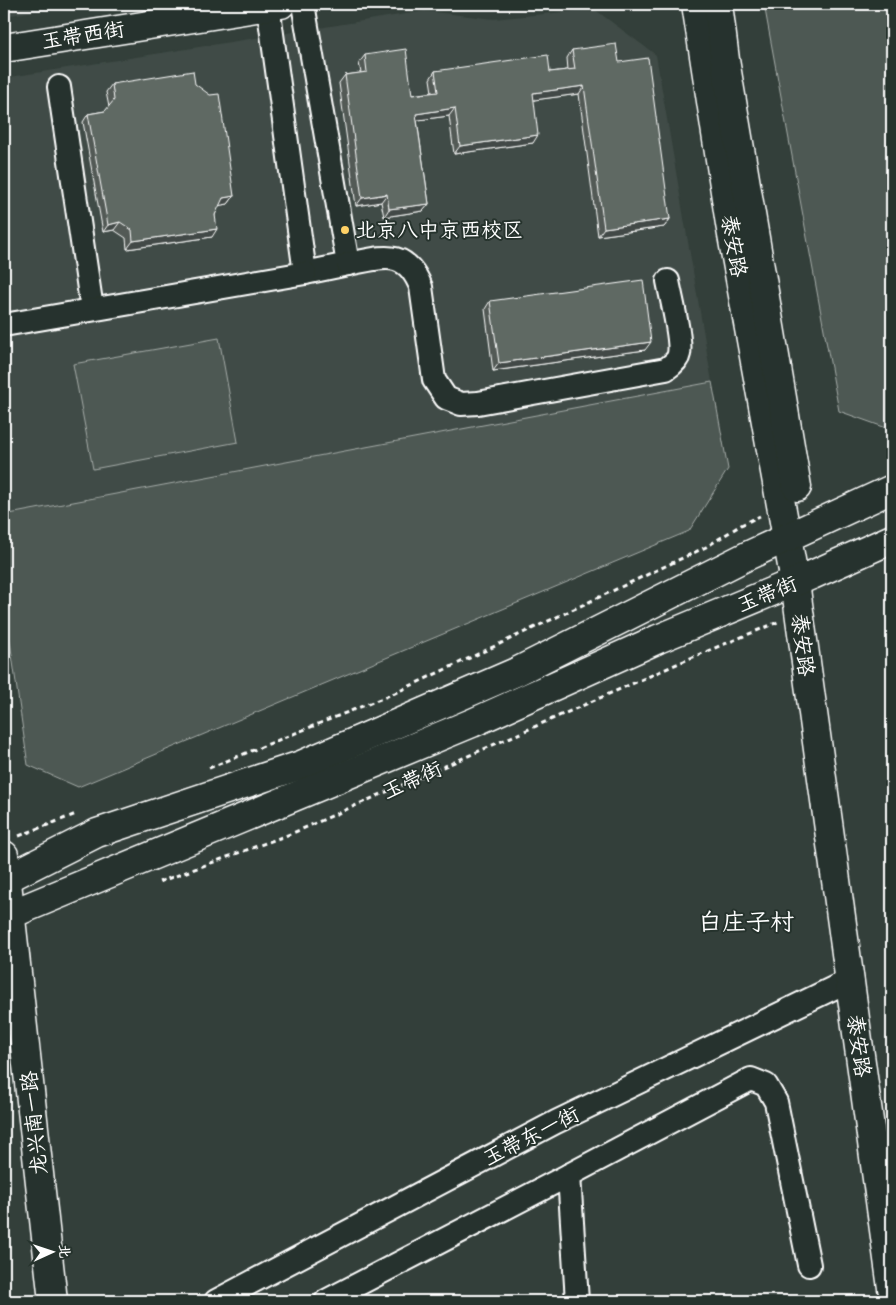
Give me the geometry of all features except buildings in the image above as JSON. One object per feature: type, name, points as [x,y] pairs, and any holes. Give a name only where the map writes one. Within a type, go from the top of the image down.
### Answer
[{"type":"street","points":[[303,4],[348,264]]},
{"type":"street","name":"泰安路","points":[[696,4],[730,224],[782,506],[796,534]]},
{"type":"street","name":"泰安路","points":[[718,4],[892,1166]]},
{"type":"street","points":[[274,5],[305,273]]},
{"type":"street","name":"玉带西街","points":[[4,48],[274,5]]},
{"type":"street","points":[[59,87],[92,308]]},
{"type":"street","points":[[4,325],[387,257],[405,262],[416,274],[421,286],[434,380],[446,398],[461,404],[478,403],[666,369],[674,363],[679,355],[680,344],[668,281]]},
{"type":"street","name":"玉带街","points":[[7,863],[301,765],[516,672],[796,534],[892,489]]},
{"type":"street","name":"玉带街","points":[[7,916],[472,723],[658,639],[804,579],[892,539]]},
{"type":"street","name":"泰安路","points":[[804,579],[799,614],[892,1288]]},
{"type":"street","name":"龙兴南一路","points":[[7,863],[7,916],[53,1301]]},
{"type":"street","name":"玉带东一街","points":[[216,1301],[556,1122],[850,980]]},
{"type":"street","points":[[326,1301],[569,1176],[751,1079],[766,1085],[776,1102],[808,1265]]},
{"type":"street","points":[[569,1176],[577,1301]]},
{"type":"path","points":[[207,769],[395,693],[706,547],[741,526],[782,506]]},
{"type":"path","name":"玉带街","points":[[156,882],[293,833],[693,657],[799,614]]},
{"type":"path","points":[[7,863],[78,813]]},
{"type":"shaded area","points":[[4,4],[79,4],[4,16]]},
{"type":"shaded area","points":[[764,4],[892,4],[892,430],[839,411]]},
{"type":"shaded area","name":"北京八中京西校区","points":[[594,9],[656,55],[712,382],[4,515],[4,78],[425,11],[494,19]]},
{"type":"shaded area","points":[[219,338],[238,442],[93,469],[73,364]]},
{"type":"shaded area","points":[[712,382],[728,469],[689,531],[78,787],[28,765],[4,600],[4,515]]},
{"type":"shaded area","points":[[4,1147],[11,1207],[4,1209]]},
{"type":"place","name":"北京八中京西校区","points":[[345,230]]},
{"type":"district","name":"白庄子村","points":[[746,922]]}]
